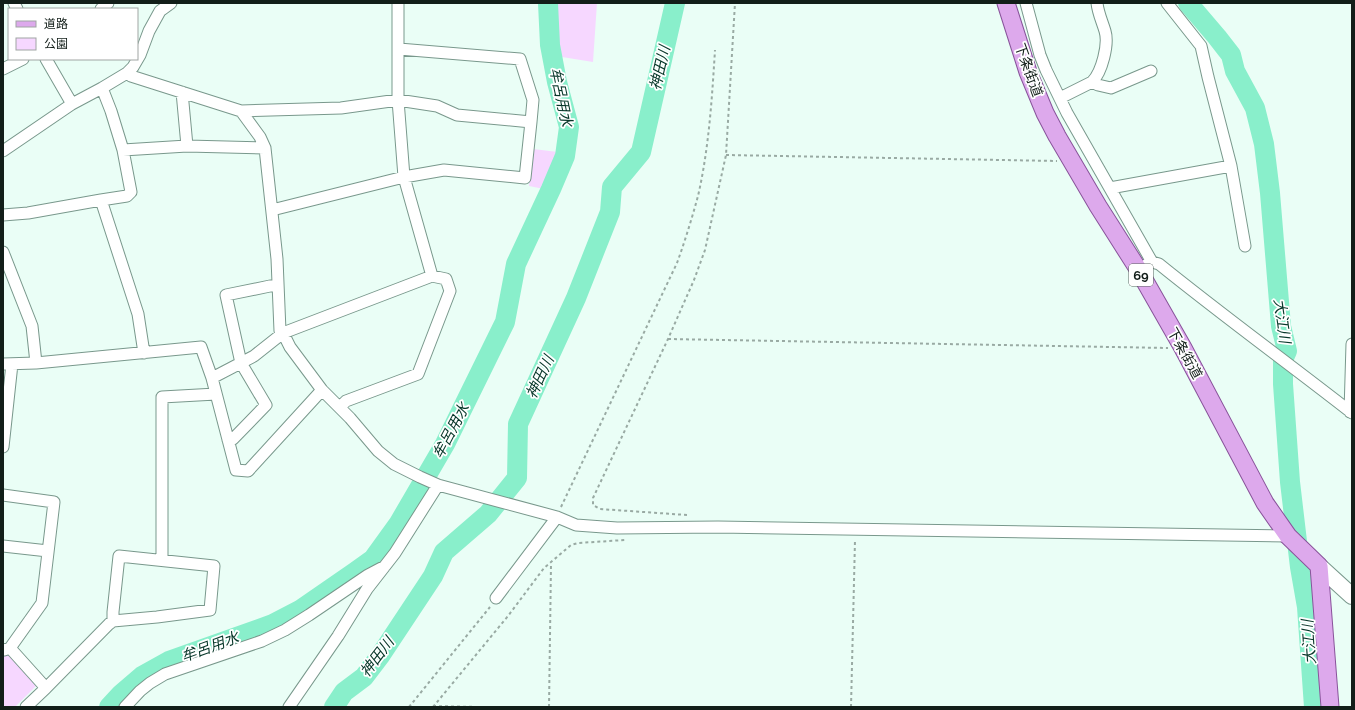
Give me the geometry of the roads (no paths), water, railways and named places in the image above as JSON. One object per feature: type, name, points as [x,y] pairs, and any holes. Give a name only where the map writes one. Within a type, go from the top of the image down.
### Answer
[{"type":"main road","name":"下条街道","points":[[1006,3],[1033,85],[1045,114],[1069,159],[1098,206],[1145,266],[1183,348],[1265,503],[1290,538],[1315,562]]},
{"type":"main road","points":[[1315,562],[1352,596]]},
{"type":"main road","points":[[1315,562],[1330,707]]},
{"type":"street","points":[[138,58],[149,31],[160,11],[171,3]]},
{"type":"street","points":[[398,3],[398,100],[404,177],[432,276]]},
{"type":"street","points":[[1026,3],[1040,55],[1046,70],[1060,98],[1113,192],[1145,266],[1159,264],[1220,313],[1291,365],[1351,413]]},
{"type":"street","points":[[1060,98],[1092,82],[1100,69],[1106,44],[1105,31],[1097,3]]},
{"type":"street","points":[[1167,3],[1201,46],[1231,166],[1246,246]]},
{"type":"street","points":[[272,210],[404,177],[444,170],[525,178],[533,100],[520,59],[399,49]]},
{"type":"street","points":[[3,69],[21,60]]},
{"type":"street","points":[[47,60],[72,104]]},
{"type":"street","points":[[3,151],[72,104],[127,73],[137,60]]},
{"type":"street","points":[[1092,82],[1111,88],[1152,71]]},
{"type":"street","points":[[127,73],[131,76],[241,111],[341,108],[398,100],[437,106],[457,115],[531,122]]},
{"type":"street","points":[[3,215],[28,213],[127,196],[131,192],[123,150],[102,88]]},
{"type":"street","points":[[182,92],[187,146]]},
{"type":"street","points":[[241,111],[260,138],[265,148],[277,259],[280,331],[283,333],[290,347],[322,390],[340,407],[378,451],[394,464],[436,484],[554,516],[576,525],[617,528],[718,527],[855,529],[1290,538]]},
{"type":"street","points":[[123,150],[187,146],[265,148]]},
{"type":"street","points":[[1098,206],[1113,192],[1231,166]]},
{"type":"street","points":[[101,200],[138,314],[144,353]]},
{"type":"street","points":[[3,252],[32,326],[36,363]]},
{"type":"street","points":[[212,378],[254,356],[283,333],[432,276],[446,278],[450,291],[418,374],[346,402],[340,407]]},
{"type":"street","points":[[228,440],[233,439],[266,405],[241,363],[226,295],[270,286],[278,286]]},
{"type":"street","points":[[1351,413],[1352,344]]},
{"type":"street","points":[[3,447],[8,364],[36,363],[201,347],[212,378],[236,470],[248,471],[322,390]]},
{"type":"street","points":[[162,560],[162,397],[216,394]]},
{"type":"street","points":[[289,707],[338,636],[367,589],[395,553],[436,484]]},
{"type":"street","points":[[3,495],[54,502],[42,603],[7,649],[46,688]]},
{"type":"street","points":[[496,598],[554,516]]},
{"type":"street","points":[[3,546],[48,551]]},
{"type":"street","points":[[26,707],[109,624],[114,621],[210,610],[214,566],[119,556],[113,612],[114,621]]},
{"type":"street","points":[[125,707],[140,691],[165,674],[262,640],[285,630],[368,575],[385,566]]},
{"type":"waterway","name":"牟呂用水","points":[[109,707],[121,694],[142,676],[169,661],[273,624],[300,610],[373,559],[399,523],[445,444],[505,322],[516,264],[565,156],[569,127],[557,82],[550,45],[548,3]]},
{"type":"waterway","name":"神田川","points":[[334,707],[344,692],[364,677],[380,656],[433,576],[444,552],[488,514],[517,478],[518,424],[576,298],[610,212],[612,187],[641,152],[675,3]]},
{"type":"waterway","name":"大江川","points":[[1188,3],[1231,55],[1235,71],[1255,108],[1264,144],[1270,193],[1281,326],[1287,351],[1283,360],[1283,384],[1290,482],[1300,567],[1307,607],[1314,707]]}]
